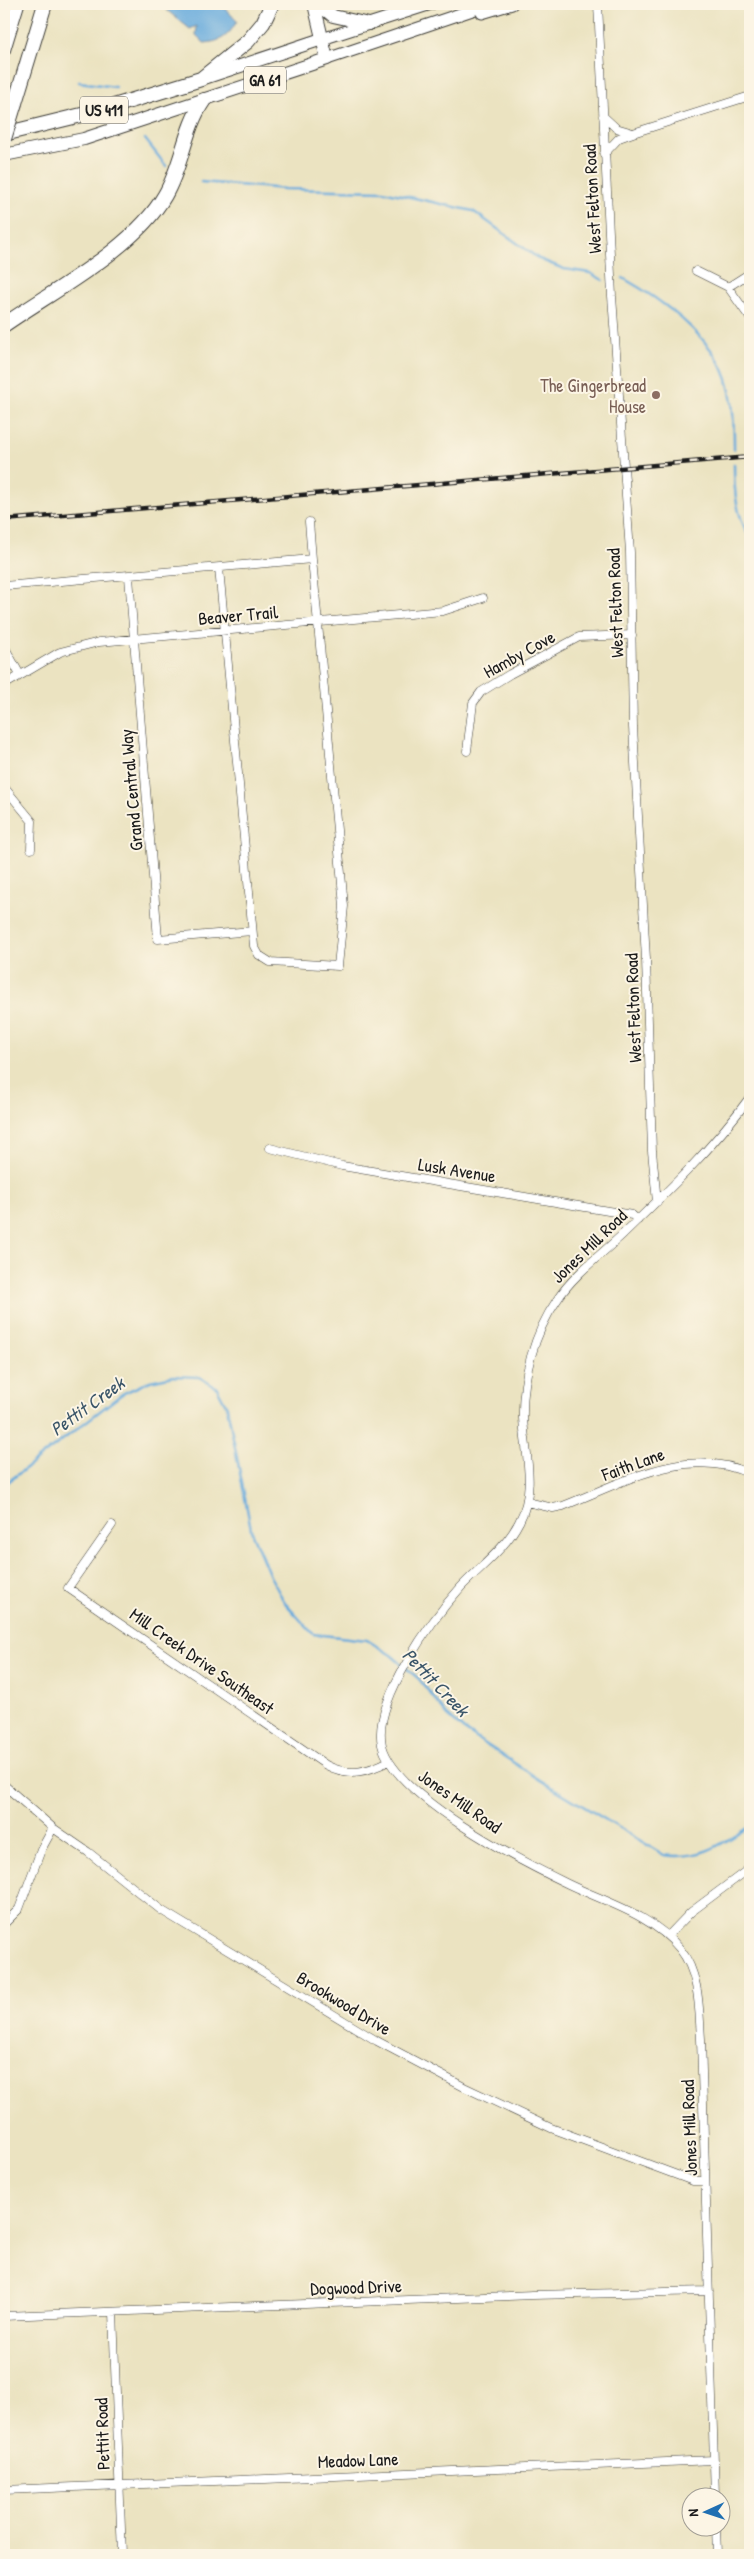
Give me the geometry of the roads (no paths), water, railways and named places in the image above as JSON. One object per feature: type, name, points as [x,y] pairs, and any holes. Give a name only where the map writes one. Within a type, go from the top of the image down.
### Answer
[{"type":"highway","points":[[4,139],[45,4]]},
{"type":"highway","name":"US 411","points":[[4,134],[98,111],[201,79],[248,41],[263,23],[272,4]]},
{"type":"highway","points":[[4,325],[92,265],[143,225],[166,194],[183,154],[190,124],[204,100]]},
{"type":"main road","points":[[4,50],[18,4]]},
{"type":"main road","points":[[316,4],[333,16],[369,24]]},
{"type":"main road","points":[[316,4],[327,59]]},
{"type":"main road","name":"GA 61","points":[[201,79],[431,4]]},
{"type":"main road","name":"GA 61","points":[[4,155],[84,139],[490,4]]},
{"type":"main road","points":[[453,17],[478,14],[512,4]]},
{"type":"street","name":"West Felton Road","points":[[598,4],[615,352],[630,552],[633,727],[646,959],[652,1151],[657,1202]]},
{"type":"street","points":[[604,154],[620,138],[750,96]]},
{"type":"street","points":[[603,116],[616,128],[633,133]]},
{"type":"street","points":[[696,271],[728,287],[750,318]]},
{"type":"street","points":[[728,287],[750,273]]},
{"type":"street","points":[[219,568],[254,946],[259,955],[264,959],[338,966],[344,906],[309,522]]},
{"type":"street","points":[[4,586],[129,577],[312,559]]},
{"type":"street","name":"Grand Central Way","points":[[129,577],[158,939],[252,930]]},
{"type":"street","name":"Beaver Trail","points":[[4,685],[60,652],[98,642],[443,611],[483,598]]},
{"type":"street","name":"Hamby Cove","points":[[468,751],[473,703],[480,692],[579,637],[632,635]]},
{"type":"street","points":[[4,646],[20,675]]},
{"type":"street","points":[[4,787],[32,821],[31,849]]},
{"type":"street","name":"Jones Mill Road","points":[[715,2486],[697,1991],[688,1960],[668,1936],[641,1918],[550,1875],[461,1824],[411,1787],[388,1761],[383,1747],[381,1729],[384,1711],[415,1651],[442,1610],[511,1535],[527,1502],[529,1482],[524,1402],[528,1372],[536,1342],[546,1317],[563,1291],[657,1202],[714,1143],[750,1097]]},
{"type":"street","name":"Lusk Avenue","points":[[270,1148],[342,1166],[632,1215],[638,1220]]},
{"type":"street","name":"Faith Lane","points":[[527,1502],[553,1508],[562,1506],[670,1465],[715,1462],[750,1474]]},
{"type":"street","name":"Mill Creek Drive Southeast","points":[[112,1525],[68,1588],[326,1765],[338,1771],[358,1772],[369,1771],[388,1761]]},
{"type":"street","name":"Brookwood Drive","points":[[4,1785],[53,1828],[88,1852],[161,1910],[377,2041],[464,2087],[551,2128],[686,2178],[705,2181]]},
{"type":"street","points":[[4,1924],[19,1909],[41,1850],[53,1828]]},
{"type":"street","points":[[668,1936],[690,1912],[750,1868]]},
{"type":"street","name":"Dogwood Drive","points":[[4,2316],[533,2295],[709,2291]]},
{"type":"street","name":"Pettit Road","points":[[113,2312],[122,2555]]},
{"type":"street","name":"Meadow Lane","points":[[4,2490],[714,2460]]},
{"type":"street","points":[[716,2536],[717,2555]]},
{"type":"water","points":[[159,4],[221,4],[237,21],[231,31],[220,40],[204,43],[196,35],[197,26],[190,29]]},
{"type":"waterway","points":[[79,82],[115,87]]},
{"type":"waterway","points":[[145,139],[166,166]]},
{"type":"waterway","points":[[201,182],[285,189],[383,191],[473,211],[539,259],[564,269],[590,273],[603,280]]},
{"type":"waterway","points":[[623,278],[650,294],[688,324],[718,360],[727,380],[732,403],[734,449]]},
{"type":"waterway","points":[[734,464],[737,503],[745,529],[750,538]]},
{"type":"waterway","name":"Pettit Creek","points":[[4,1485],[122,1394],[150,1381],[173,1376],[199,1377],[217,1388],[227,1407],[252,1534],[270,1576],[285,1603],[313,1634],[367,1640],[391,1655],[419,1679],[447,1715],[464,1730],[540,1780],[664,1855],[689,1855],[710,1850],[750,1826]]},
{"type":"railway","points":[[4,520],[750,457]]},
{"type":"place","name":"The Gingerbread House","points":[[656,395]]}]
